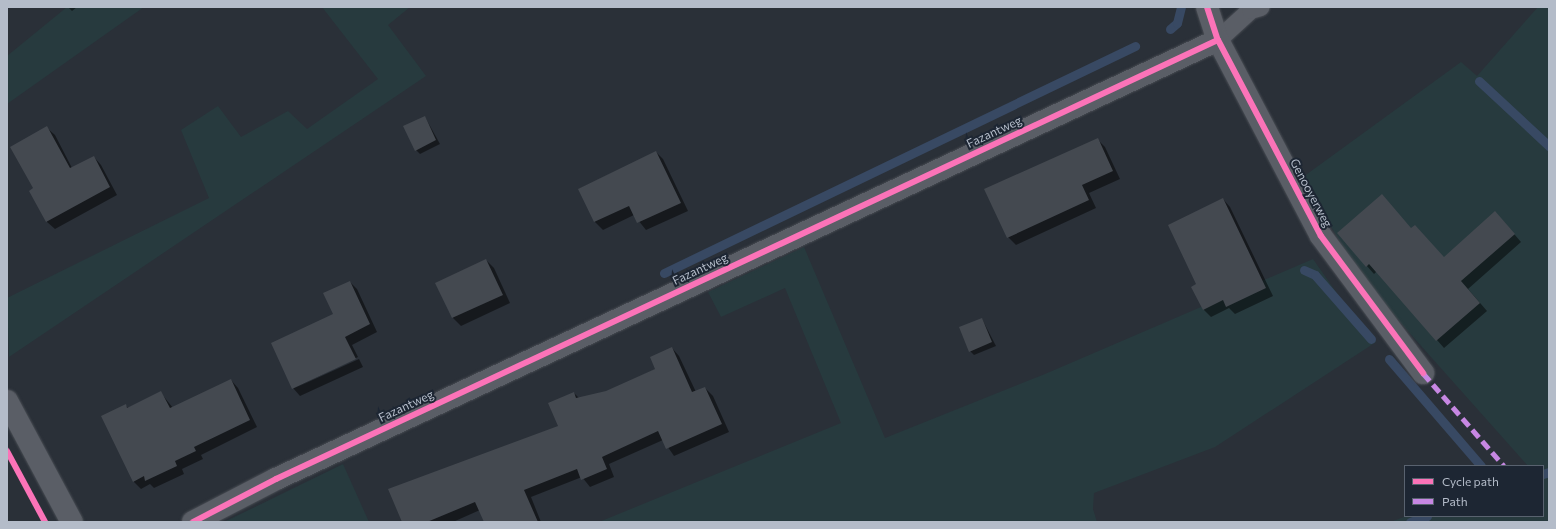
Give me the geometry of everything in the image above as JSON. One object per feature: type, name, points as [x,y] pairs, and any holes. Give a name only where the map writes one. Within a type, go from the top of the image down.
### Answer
[{"type":"street","name":"Genooyerweg","points":[[1208,7],[1218,40],[1321,236],[1423,373]]},
{"type":"street","name":"Fazantweg","points":[[193,522],[284,476],[1218,40]]},
{"type":"street","points":[[7,401],[72,522]]},
{"type":"lane","points":[[1218,40],[1251,10],[1261,7]]},
{"type":"green space","points":[[67,7],[144,7],[7,104],[7,56]]},
{"type":"green space","points":[[322,7],[410,7],[388,25],[426,76],[9,357],[7,298],[209,198],[181,130],[218,106],[241,137],[288,111],[307,129],[378,79]]},
{"type":"green space","points":[[1538,7],[1549,7],[1549,522],[1390,522],[1404,517],[1544,517],[1544,465],[1527,465],[1390,311],[1341,244],[1303,177],[1461,62],[1477,76]]},
{"type":"green space","points":[[804,247],[885,438],[1045,374],[1313,259],[1343,302],[1376,342],[1215,447],[1094,493],[1093,509],[1097,522],[599,522],[841,423],[785,288],[721,317],[708,292]]},
{"type":"green space","points":[[343,464],[369,522],[224,522]]},
{"type":"building","points":[[425,116],[436,140],[415,151],[403,126]]},
{"type":"building","points":[[47,126],[70,168],[94,156],[110,187],[46,222],[29,191],[33,188],[10,147]]},
{"type":"building","points":[[1098,138],[1113,171],[1082,185],[1089,200],[1007,238],[984,189]]},
{"type":"building","points":[[656,151],[681,203],[637,223],[629,206],[594,222],[578,189]]},
{"type":"building","points":[[1382,194],[1411,228],[1415,225],[1444,257],[1495,211],[1515,234],[1461,281],[1480,303],[1436,341],[1369,264],[1366,267],[1337,233]]},
{"type":"building","points":[[1223,198],[1266,288],[1226,307],[1223,300],[1203,310],[1191,287],[1196,284],[1168,225]]},
{"type":"building","points":[[486,259],[503,295],[452,318],[435,283]]},
{"type":"building","points":[[350,281],[370,324],[345,337],[356,359],[292,389],[271,343],[333,314],[323,293]]},
{"type":"building","points":[[982,318],[992,342],[969,352],[959,327]]},
{"type":"building","points":[[672,347],[692,392],[705,387],[722,424],[666,449],[658,431],[602,457],[607,469],[581,480],[577,469],[524,490],[538,522],[484,522],[475,502],[427,522],[402,522],[388,489],[558,426],[548,403],[574,392],[576,398],[606,391],[655,369],[650,357]]},
{"type":"building","points":[[231,379],[250,420],[194,447],[196,451],[175,461],[177,466],[145,481],[144,476],[133,482],[101,416],[126,404],[127,408],[161,391],[170,408]]},
{"type":"waterway","points":[[1170,29],[1177,23],[1181,7]]},
{"type":"waterway","points":[[664,273],[1135,46]]},
{"type":"waterway","points":[[1479,81],[1549,146]]},
{"type":"waterway","points":[[1304,270],[1315,275],[1371,339]]},
{"type":"waterway","points":[[1389,359],[1480,465]]},
{"type":"waterway","points":[[1544,474],[1549,472]]},
{"type":"waterway","points":[[1410,522],[1424,517]]},
{"type":"marked path","points":[[1423,373],[1503,465]]},
{"type":"cycle path","points":[[1207,7],[1218,40],[1321,236],[1423,373]]},
{"type":"cycle path","points":[[193,522],[276,479],[1218,40]]},
{"type":"cycle path","points":[[7,451],[45,522]]}]
